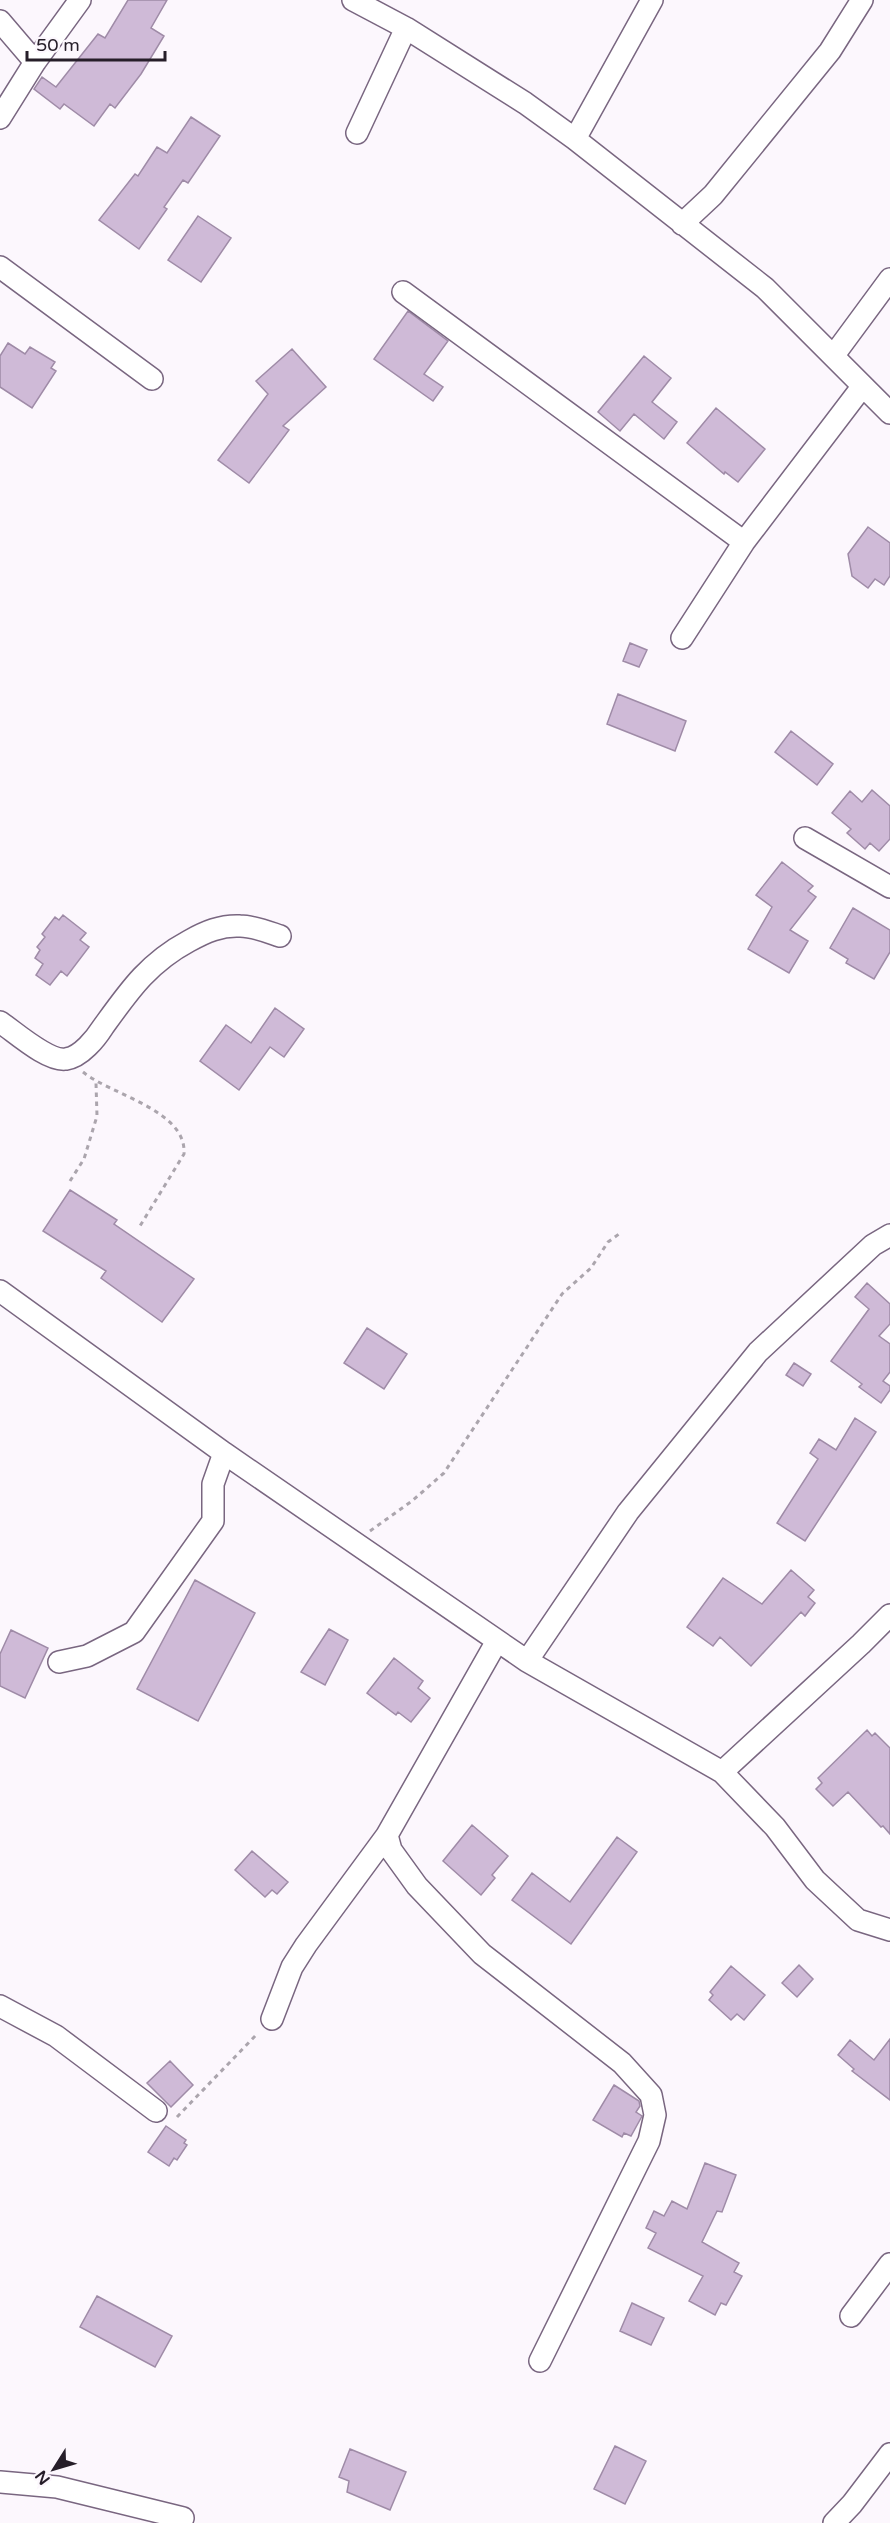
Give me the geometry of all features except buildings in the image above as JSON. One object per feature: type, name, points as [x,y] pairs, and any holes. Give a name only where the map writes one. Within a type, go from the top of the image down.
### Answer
[{"type":"street","points":[[0,118],[35,62],[80,0]]},
{"type":"street","points":[[353,0],[406,28],[525,103],[575,139],[765,288],[890,413]]},
{"type":"street","points":[[575,139],[652,0]]},
{"type":"street","points":[[682,224],[713,195],[830,51],[862,0]]},
{"type":"street","points":[[0,21],[35,62]]},
{"type":"street","points":[[357,134],[406,28]]},
{"type":"street","points":[[0,267],[152,379]]},
{"type":"street","points":[[834,355],[890,279]]},
{"type":"street","points":[[403,292],[744,542]]},
{"type":"street","points":[[682,638],[744,542],[862,387]]},
{"type":"street","points":[[805,838],[890,887]]},
{"type":"street","points":[[0,1022],[54,1058],[68,1060],[98,1035],[134,984],[151,966],[172,950],[211,929],[241,926],[280,936]]},
{"type":"street","points":[[526,1661],[628,1512],[758,1352],[873,1245],[890,1235]]},
{"type":"street","points":[[0,1292],[224,1453],[526,1661],[722,1772],[775,1827],[815,1880],[858,1920],[890,1930]]},
{"type":"street","points":[[59,1662],[87,1656],[134,1632],[213,1521],[213,1484],[224,1453]]},
{"type":"street","points":[[722,1772],[890,1615]]},
{"type":"street","points":[[272,2019],[292,1966],[387,1835],[497,1641]]},
{"type":"street","points":[[387,1835],[390,1850],[417,1886],[482,1954],[622,2063],[651,2095],[655,2115],[649,2141],[540,2361]]},
{"type":"street","points":[[0,2006],[56,2036],[156,2111]]},
{"type":"street","points":[[851,2316],[890,2264]]},
{"type":"street","points":[[834,2523],[852,2504],[890,2454]]},
{"type":"street","points":[[0,2482],[57,2487],[183,2518]]},
{"type":"path","points":[[68,1060],[96,1083],[169,1119],[185,1143],[184,1154],[140,1226]]},
{"type":"path","points":[[70,1181],[84,1159],[97,1116],[96,1083]]},
{"type":"path","points":[[354,1542],[412,1501],[444,1473],[562,1294],[591,1268],[608,1242],[619,1234]]},
{"type":"path","points":[[177,2117],[272,2019]]}]
